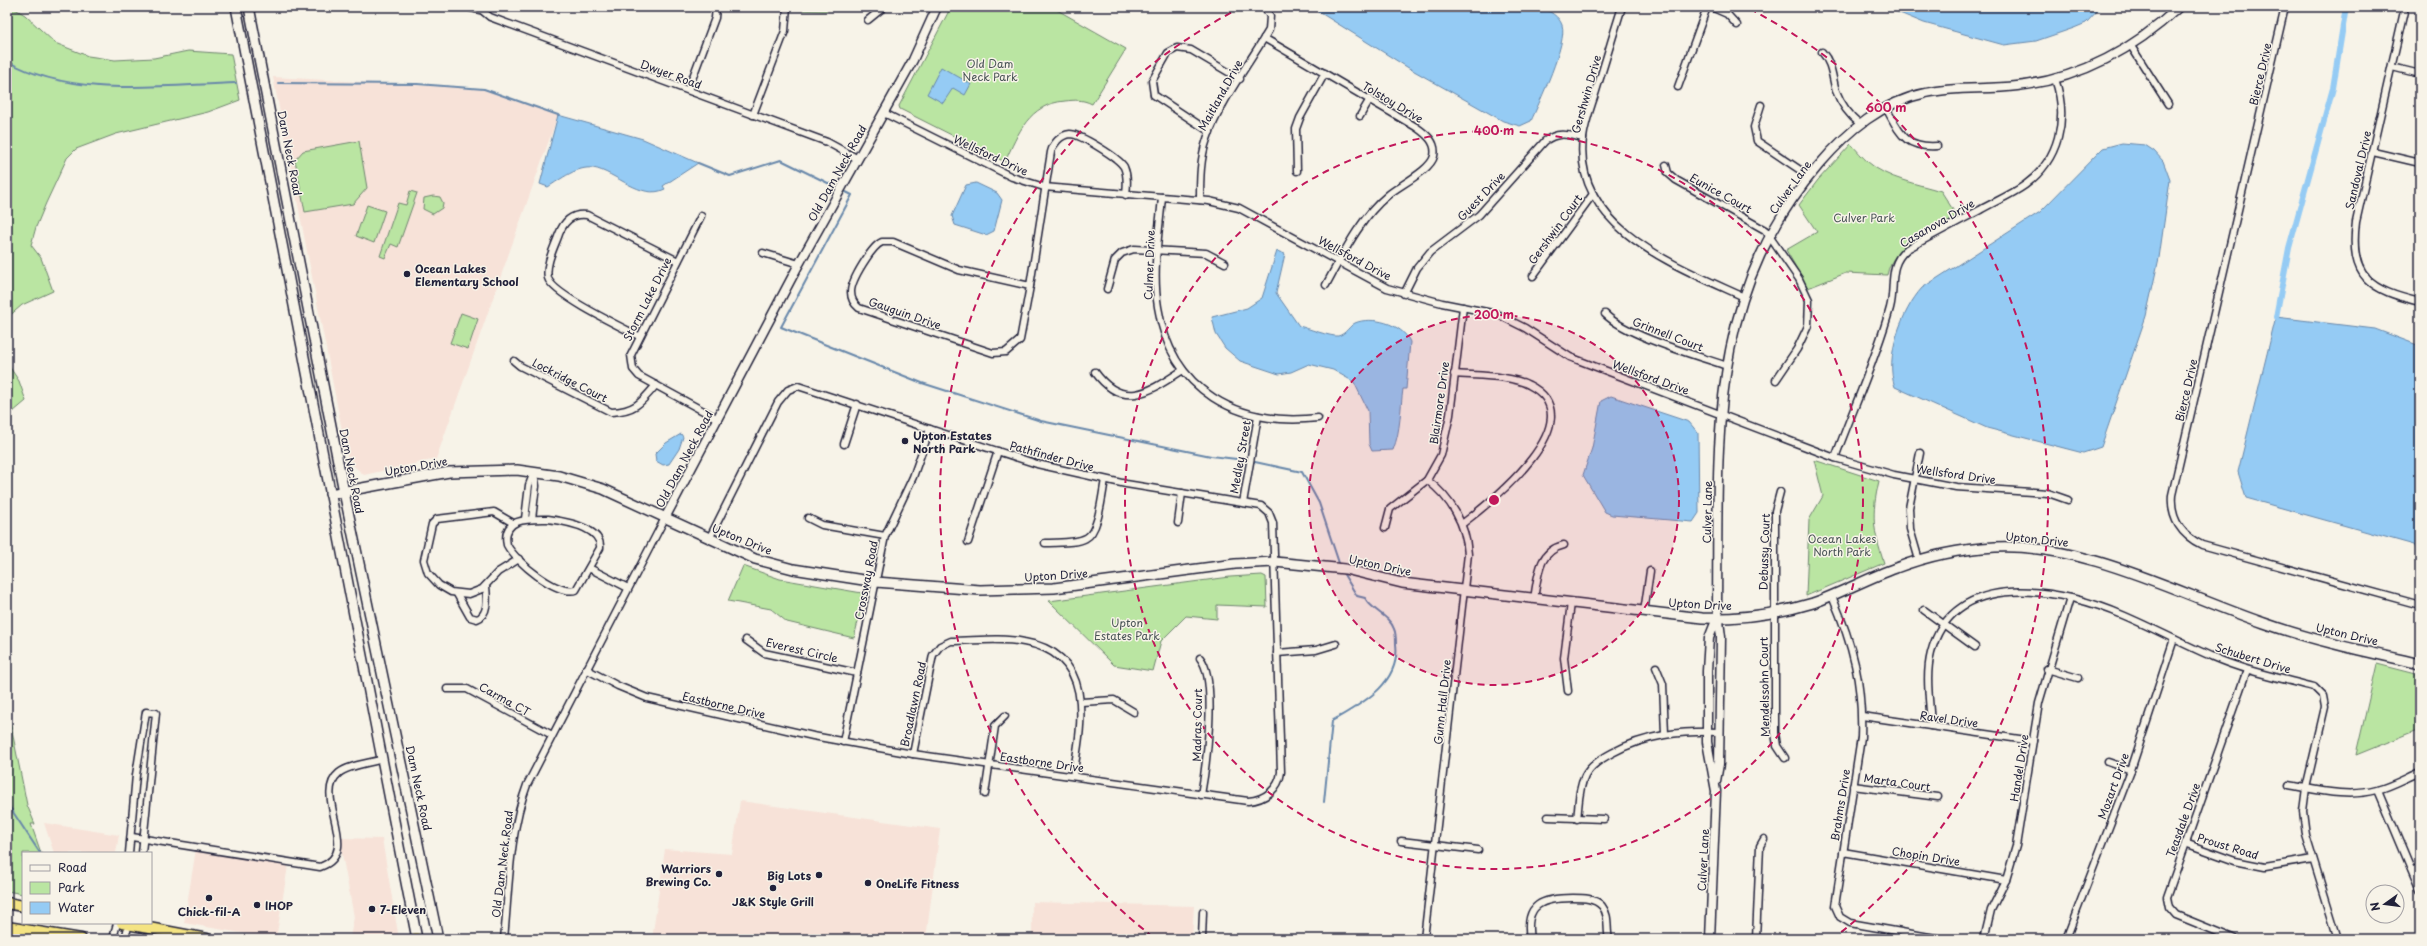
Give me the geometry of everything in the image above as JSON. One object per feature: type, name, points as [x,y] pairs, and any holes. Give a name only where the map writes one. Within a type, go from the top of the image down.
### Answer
[{"type":"highway","points":[[7,903],[22,906]]},
{"type":"highway","points":[[132,924],[207,939]]},
{"type":"highway","points":[[7,927],[80,939]]},
{"type":"main road","points":[[236,7],[383,759],[416,939]]},
{"type":"main road","name":"Dam Neck Road","points":[[249,7],[344,492],[438,939]]},
{"type":"main road","points":[[285,263],[299,261]]},
{"type":"main road","name":"Upton Drive","points":[[330,494],[456,471],[494,469],[534,472],[559,476],[603,489],[737,552],[774,565],[876,582],[980,590],[1054,588],[1235,564],[1275,562],[1319,565],[1402,583],[1644,612],[1717,618],[1773,613],[1832,596],[1919,560],[1961,551],[1995,547],[2023,548],[2065,554],[2107,565],[2304,636],[2420,664]]},
{"type":"main road","points":[[383,759],[399,754]]},
{"type":"street","name":"Dwyer Road","points":[[466,7],[479,8],[490,17],[827,142],[858,159]]},
{"type":"street","points":[[688,90],[715,18],[716,7]]},
{"type":"street","points":[[753,115],[785,31],[787,7]]},
{"type":"street","points":[[868,20],[884,7]]},
{"type":"street","name":"Old Dam Neck Road","points":[[504,939],[514,837],[521,801],[552,735],[628,588],[798,264],[913,60],[937,7]]},
{"type":"street","name":"Maitland Drive","points":[[1200,200],[1202,163],[1210,132],[1269,30],[1270,20],[1264,7]]},
{"type":"street","name":"Gershwin Drive","points":[[1622,7],[1583,138],[1583,162],[1593,194],[1612,219],[1643,246],[1673,264],[1744,297]]},
{"type":"street","points":[[1678,87],[1707,7]]},
{"type":"street","points":[[1710,7],[1727,14],[1737,25]]},
{"type":"street","name":"Culver Lane","points":[[1710,939],[1716,781],[1719,764],[1720,732],[1721,637],[1717,618],[1720,415],[1735,325],[1744,297],[1770,236],[1809,176],[1831,151],[1860,124],[1886,108],[1913,96],[1943,90],[2011,87],[2055,79],[2092,67],[2131,46],[2179,7]]},
{"type":"street","name":"Bierce Drive","points":[[2285,7],[2172,495],[2171,509],[2182,531],[2202,545],[2420,604]]},
{"type":"street","name":"Sandoval Drive","points":[[2405,7],[2356,222],[2354,248],[2356,258],[2362,272],[2378,288],[2392,295],[2420,302]]},
{"type":"street","name":"Tolstoy Drive","points":[[1264,38],[1370,99],[1428,135],[1433,144],[1434,155],[1426,168],[1392,192],[1371,212],[1326,285]]},
{"type":"street","points":[[2131,46],[2168,104]]},
{"type":"street","points":[[1210,132],[1154,95],[1152,81],[1164,58],[1171,50],[1186,48],[1240,79]]},
{"type":"street","points":[[1822,52],[1829,60],[1840,99],[1849,114],[1860,124]]},
{"type":"street","points":[[2392,67],[2420,74]]},
{"type":"street","points":[[1297,171],[1296,129],[1300,118],[1326,73]]},
{"type":"street","name":"Casanova Drive","points":[[1835,458],[1890,308],[1893,271],[1897,259],[1907,249],[2023,186],[2040,171],[2052,154],[2060,131],[2062,110],[2055,79]]},
{"type":"street","points":[[1360,116],[1370,99]]},
{"type":"street","points":[[1761,106],[1754,127],[1757,141],[1809,176]]},
{"type":"street","points":[[1886,108],[1903,137],[1914,144],[1924,147],[1937,146]]},
{"type":"street","name":"Wellsford Drive","points":[[884,113],[1005,174],[1044,187],[1200,200],[1224,204],[1253,214],[1368,279],[1404,294],[1497,314],[1525,328],[1570,357],[1835,458],[1894,475],[1956,487],[2054,494],[2068,500]]},
{"type":"street","name":"Gauguin Drive","points":[[1030,286],[964,271],[888,241],[873,247],[852,285],[851,295],[856,305],[863,310],[993,353],[1000,353],[1016,345],[1022,335],[1030,286],[1044,187],[1052,148],[1059,138],[1071,134],[1101,150],[1121,163],[1126,174],[1126,195]]},
{"type":"street","name":"Guest Drive","points":[[1404,294],[1417,268],[1430,252],[1479,216],[1545,141],[1555,135],[1562,134],[1583,138]]},
{"type":"street","points":[[2372,152],[2420,163]]},
{"type":"street","name":"Eunice Court","points":[[1666,165],[1671,177],[1760,226],[1770,236],[1799,279],[1807,295],[1810,309],[1806,334],[1776,380]]},
{"type":"street","name":"Gershwin Court","points":[[1533,276],[1593,194]]},
{"type":"street","name":"Culmer Drive","points":[[1162,197],[1156,292],[1160,320],[1170,348],[1183,370],[1201,389],[1221,404],[1258,416],[1286,420],[1318,418]]},
{"type":"street","points":[[639,336],[565,296],[549,282],[548,268],[562,226],[570,218],[587,216],[678,261]]},
{"type":"street","name":"Storm Lake Drive","points":[[701,216],[639,336],[631,355],[631,364],[639,376],[718,419]]},
{"type":"street","points":[[1107,289],[1115,260],[1122,253],[1134,248],[1206,253],[1225,263]]},
{"type":"street","points":[[764,254],[798,264]]},
{"type":"street","name":"Blairmore Drive","points":[[1385,528],[1388,513],[1394,505],[1427,480],[1441,454],[1450,415],[1463,307]]},
{"type":"street","name":"Grinnell Court","points":[[1604,314],[1615,323],[1637,333],[1727,366]]},
{"type":"street","name":"Lockridge Court","points":[[514,361],[520,366],[611,412],[624,412],[639,405],[656,385]]},
{"type":"street","points":[[1095,372],[1103,381],[1117,391],[1138,394],[1152,390],[1183,370]]},
{"type":"street","points":[[1454,374],[1528,384],[1544,396],[1551,416],[1550,427],[1543,441],[1526,466],[1485,506],[1462,524]]},
{"type":"street","name":"Pathfinder Drive","points":[[709,539],[778,402],[788,390],[804,387],[1037,464],[1105,480],[1261,506],[1272,517],[1275,562]]},
{"type":"street","points":[[844,444],[857,404]]},
{"type":"street","name":"Medley Street","points":[[1243,503],[1258,416]]},
{"type":"street","name":"Crossway Road","points":[[842,742],[885,536],[913,477],[930,428]]},
{"type":"street","points":[[968,542],[998,451]]},
{"type":"street","points":[[1919,560],[1909,518],[1914,479],[1920,453]]},
{"type":"street","points":[[532,519],[536,486],[534,472]]},
{"type":"street","points":[[525,519],[529,485],[534,472]]},
{"type":"street","points":[[1045,543],[1081,540],[1090,536],[1096,524],[1105,480]]},
{"type":"street","name":"Gunn Hall Drive","points":[[1424,939],[1436,845],[1468,554],[1462,524],[1447,499],[1427,480]]},
{"type":"street","name":"Debussy Court","points":[[1773,613],[1775,511],[1780,492]]},
{"type":"street","points":[[1178,523],[1182,493]]},
{"type":"street","points":[[513,523],[494,512],[483,515],[441,518],[433,521],[424,554],[426,567],[439,585],[457,594],[469,594],[486,586],[498,572],[519,559]]},
{"type":"street","points":[[808,518],[822,525],[885,536]]},
{"type":"street","points":[[525,519],[532,519],[572,523],[595,535],[599,540],[600,548],[578,589],[567,591],[537,576],[508,548],[506,541],[507,531],[513,523],[525,519]]},
{"type":"street","points":[[1534,599],[1544,558],[1552,549],[1564,545]]},
{"type":"street","name":"Eastborne Drive","points":[[586,669],[618,686],[647,698],[842,742],[989,765],[1252,801],[1266,796],[1279,782],[1281,772],[1275,562]]},
{"type":"street","points":[[589,568],[628,588]]},
{"type":"street","points":[[1644,612],[1650,571]]},
{"type":"street","points":[[457,594],[470,617],[477,619],[483,616],[485,611],[486,586]]},
{"type":"street","name":"Schubert Drive","points":[[1931,726],[1929,663],[1934,643],[1944,625],[1962,607],[1973,600],[1992,593],[2035,593],[2070,598],[2124,615],[2213,657],[2248,670],[2314,687],[2323,696],[2325,707],[2303,800],[2304,822],[2313,859],[2338,939]]},
{"type":"street","name":"Brahms Drive","points":[[1832,596],[1855,657],[1862,716],[1854,786],[1835,906],[1845,921],[1941,939]]},
{"type":"street","name":"Handel Drive","points":[[1984,939],[1991,910],[2006,880],[2016,846],[2032,741],[2048,669],[2070,598]]},
{"type":"street","points":[[1568,690],[1564,658],[1571,603]]},
{"type":"street","points":[[1924,610],[1975,647]]},
{"type":"street","name":"Mendelssohn Court","points":[[1773,613],[1774,733],[1777,746],[1784,758]]},
{"type":"street","name":"Culver Lane","points":[[1716,781],[1710,765],[1707,731],[1709,638],[1717,618]]},
{"type":"street","name":"Mozart Drive","points":[[2066,939],[2131,770],[2174,639]]},
{"type":"street","name":"Everest Circle","points":[[746,640],[764,653],[857,673]]},
{"type":"street","name":"Broadlawn Road","points":[[913,754],[933,655],[940,646],[945,643],[1014,640],[1043,648],[1054,654],[1068,667],[1077,684],[1081,702],[1081,726],[1073,776]]},
{"type":"street","points":[[1277,653],[1316,650],[1336,644]]},
{"type":"street","name":"Madras Court","points":[[1200,658],[1207,672],[1209,731],[1201,795]]},
{"type":"street","points":[[1656,667],[1663,684],[1665,734]]},
{"type":"street","points":[[2048,669],[2078,678]]},
{"type":"street","name":"Teasdale Drive","points":[[2235,939],[2180,917],[2169,907],[2167,891],[2248,670]]},
{"type":"street","name":"Carma CT","points":[[446,689],[467,690],[552,735]]},
{"type":"street","points":[[1081,702],[1114,700],[1134,712]]},
{"type":"street","points":[[129,852],[132,837],[136,775],[146,712],[156,713],[149,772],[145,839],[142,852]]},
{"type":"street","points":[[985,794],[995,726],[1005,716]]},
{"type":"street","name":"Ravel Drive","points":[[1862,716],[2032,741]]},
{"type":"street","points":[[1577,818],[1581,786],[1592,766],[1619,749],[1665,734],[1707,731],[1720,732]]},
{"type":"street","points":[[132,837],[320,867],[333,858],[338,848],[330,791],[333,780],[342,771],[383,759]]},
{"type":"street","points":[[2108,762],[2131,770]]},
{"type":"street","points":[[2289,785],[2336,794],[2378,790],[2420,772]]},
{"type":"street","name":"Marta Court","points":[[1854,786],[1938,797]]},
{"type":"street","points":[[2378,790],[2420,890]]},
{"type":"street","points":[[1548,817],[1604,820]]},
{"type":"street","points":[[1756,939],[1760,846],[1764,839]]},
{"type":"street","points":[[1401,841],[1478,850]]},
{"type":"street","name":"Proust Road","points":[[2185,843],[2234,860],[2266,867],[2288,865],[2313,859]]},
{"type":"street","name":"Chopin Drive","points":[[1843,852],[2006,880]]},
{"type":"street","points":[[2412,870],[2420,866]]},
{"type":"street","points":[[1530,939],[1529,922],[1533,909],[1541,901],[1552,898],[1583,898],[1599,903],[1608,918],[1609,939]]},
{"type":"street","points":[[1202,939],[1203,912]]},
{"type":"street","points":[[113,939],[117,924]]},
{"type":"street","points":[[125,939],[127,924]]},
{"type":"shaded area","name":"Ocean Lakes Elementary School","points":[[273,77],[484,89],[558,115],[436,459],[364,475],[348,461]]},
{"type":"shaded area","points":[[740,801],[940,829],[926,939],[652,939],[665,849],[732,854]]},
{"type":"shaded area","points":[[44,823],[119,835],[116,852],[54,852]]},
{"type":"shaded area","points":[[339,838],[382,839],[399,939],[347,939],[350,937],[354,917]]},
{"type":"shaded area","points":[[196,849],[288,866],[276,939],[184,923]]},
{"type":"shaded area","points":[[1032,902],[1194,906],[1192,939],[1032,939]]},
{"type":"green space","points":[[7,7],[12,7],[25,15],[55,43],[88,56],[115,60],[154,58],[188,51],[231,54],[240,100],[208,112],[116,134],[76,149],[67,158],[36,227],[31,245],[41,258],[53,291],[22,305],[7,318]]},
{"type":"green space","points":[[792,7],[829,7],[826,11],[792,10]]},
{"type":"green space","name":"Old Dam Neck Park","points":[[951,7],[1052,7],[1126,49],[1092,104],[1072,100],[1053,103],[1042,108],[1026,122],[1005,162],[900,109],[899,106]]},
{"type":"green space","points":[[359,141],[367,188],[353,204],[305,212],[295,160],[303,151]]},
{"type":"green space","name":"Culver Park","points":[[1851,144],[1868,162],[1884,173],[1941,191],[1957,216],[1914,239],[1905,246],[1897,254],[1887,275],[1846,273],[1808,288],[1786,250],[1817,232],[1799,205],[1818,180]]},
{"type":"green space","points":[[410,191],[417,193],[398,247],[391,244],[385,258],[380,256],[398,203],[406,205]]},
{"type":"green space","points":[[433,196],[440,197],[443,203],[442,208],[433,214],[423,209],[424,198]]},
{"type":"green space","points":[[367,205],[385,211],[374,243],[356,236]]},
{"type":"green space","points":[[461,313],[478,319],[468,349],[450,343]]},
{"type":"green space","points":[[7,363],[19,381],[26,401],[7,417]]},
{"type":"green space","name":"Ocean Lakes North Park","points":[[1814,460],[1879,481],[1876,493],[1874,522],[1877,541],[1884,563],[1806,596],[1809,520],[1823,496]]},
{"type":"green space","points":[[743,566],[780,579],[862,593],[864,596],[854,638],[787,622],[771,609],[728,601]]},
{"type":"green space","name":"Upton Estates Park","points":[[1262,575],[1266,577],[1267,607],[1217,605],[1217,619],[1186,616],[1161,641],[1153,671],[1114,665],[1049,601],[1230,577]]},
{"type":"green space","points":[[2377,664],[2420,675],[2420,733],[2418,730],[2356,755]]},
{"type":"green space","points":[[7,706],[27,805],[35,824],[31,824],[41,852],[22,852],[22,894],[7,891]]},
{"type":"water","points":[[1311,7],[1542,7],[1554,14],[1559,19],[1562,25],[1563,33],[1561,45],[1552,73],[1531,121],[1520,126],[1503,121],[1407,67]]},
{"type":"water","points":[[1885,7],[2101,7],[2086,23],[2074,28],[2036,41],[2004,45],[1924,23]]},
{"type":"water","points":[[941,67],[971,84],[965,95],[953,88],[943,103],[927,94]]},
{"type":"water","points":[[558,115],[643,139],[698,163],[663,186],[665,189],[656,192],[638,189],[611,175],[593,168],[575,171],[548,187],[540,184]]},
{"type":"water","points":[[2122,143],[2145,145],[2154,151],[2163,161],[2170,180],[2159,258],[2146,316],[2101,447],[2083,453],[1987,428],[1895,387],[1892,375],[1893,349],[1902,321],[1915,297],[1922,288],[2040,212],[2103,148]]},
{"type":"water","points":[[976,183],[997,193],[1002,200],[994,231],[986,235],[955,225],[952,216],[966,185]]},
{"type":"water","points":[[1277,251],[1285,254],[1276,293],[1299,326],[1325,334],[1338,336],[1343,334],[1355,323],[1369,320],[1386,323],[1400,330],[1406,335],[1410,342],[1406,389],[1403,389],[1399,427],[1393,450],[1372,451],[1369,444],[1368,411],[1354,382],[1333,370],[1309,364],[1291,372],[1279,374],[1240,361],[1225,348],[1216,334],[1212,317],[1247,308],[1262,298]]},
{"type":"water","points":[[2276,317],[2375,329],[2420,346],[2420,554],[2414,545],[2246,498],[2238,472]]},
{"type":"water","points":[[1611,396],[1689,422],[1698,433],[1699,513],[1693,522],[1612,515],[1605,512],[1583,475],[1592,448],[1601,401]]},
{"type":"water","points":[[681,434],[683,437],[679,449],[669,464],[663,465],[656,461],[655,454],[666,443]]},
{"type":"waterway","points":[[2276,317],[2289,248],[2333,88],[2346,7]]},
{"type":"waterway","points":[[7,61],[33,73],[60,81],[89,85],[149,87],[236,83]]},
{"type":"waterway","points":[[7,76],[9,62]]},
{"type":"waterway","points":[[278,83],[417,84],[484,89],[558,115]]},
{"type":"waterway","points":[[698,163],[730,176],[781,160],[836,187]]},
{"type":"waterway","points":[[846,192],[852,195],[781,327],[922,383],[1041,421],[1211,456],[1245,460]]},
{"type":"waterway","points":[[1255,462],[1302,472],[1319,503],[1339,563]]},
{"type":"waterway","points":[[1324,802],[1332,721],[1366,700],[1377,691],[1392,671],[1396,658],[1396,634],[1392,624],[1365,598],[1357,596],[1343,573]]},
{"type":"waterway","points":[[7,803],[39,852]]},
{"type":"place","name":"Ocean Lakes Elementary School","points":[[407,274]]},
{"type":"place","name":"Upton Estates North Park","points":[[905,441]]},
{"type":"place","name":"Warriors Brewing Co.","points":[[719,874]]},
{"type":"place","name":"Big Lots","points":[[819,875]]},
{"type":"place","name":"OneLife Fitness","points":[[868,883]]},
{"type":"place","name":"J&K Style Grill","points":[[773,888]]},
{"type":"place","name":"Chick-fil-A","points":[[209,898]]},
{"type":"place","name":"IHOP","points":[[257,905]]},
{"type":"place","name":"7-Eleven","points":[[372,909]]}]
